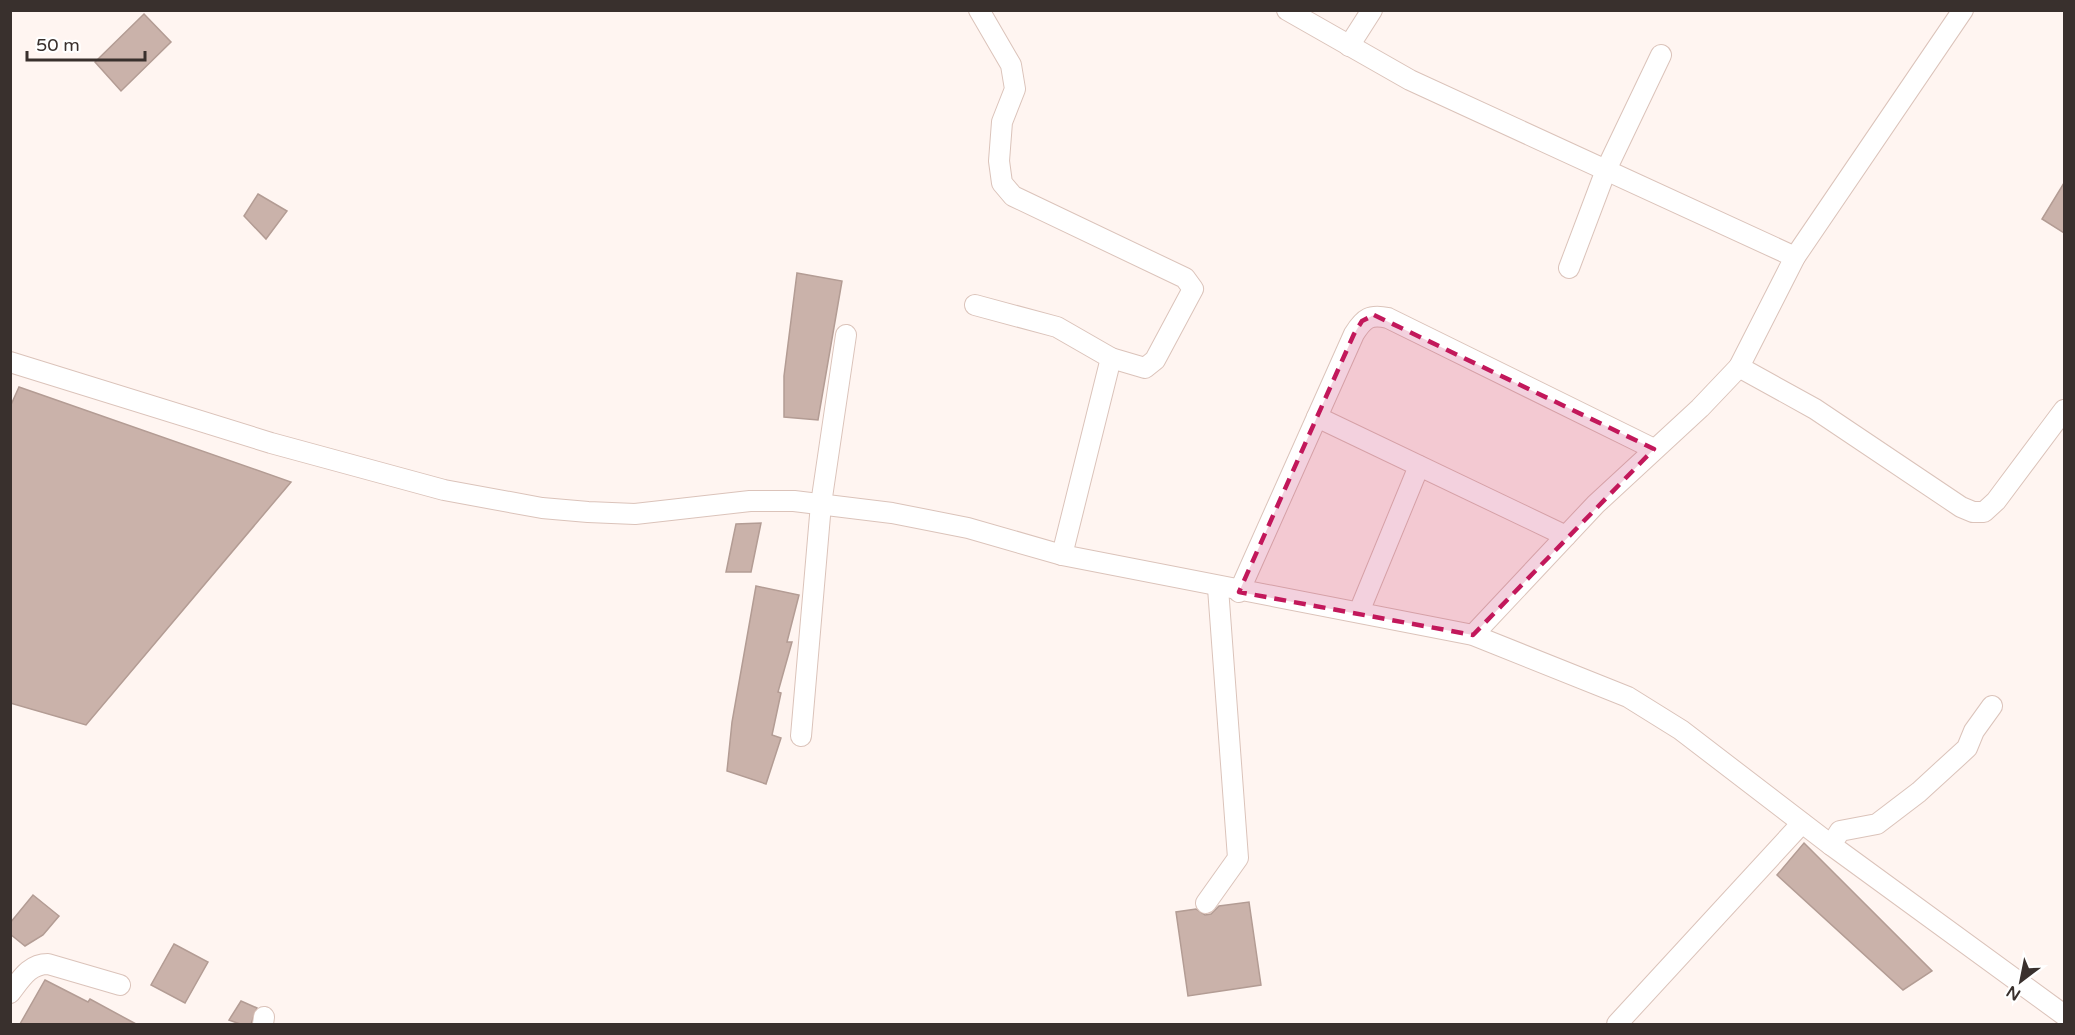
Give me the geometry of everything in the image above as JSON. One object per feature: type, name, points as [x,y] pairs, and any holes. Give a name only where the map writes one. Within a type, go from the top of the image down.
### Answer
[{"type":"street","points":[[975,305],[1057,327],[1111,358],[1144,368],[1155,360],[1192,289],[1185,278],[1013,196],[1002,183],[999,161],[1002,122],[1015,89],[1011,64],[979,10]]},
{"type":"street","points":[[1287,10],[1410,80],[1795,256]]},
{"type":"street","points":[[1349,46],[1372,10]]},
{"type":"street","points":[[1473,635],[1566,536],[1739,367],[1795,256],[1964,10]]},
{"type":"street","points":[[1569,267],[1606,170],[1661,55]]},
{"type":"street","points":[[1239,592],[1354,334],[1362,321],[1374,315],[1388,318],[1654,449]]},
{"type":"street","points":[[801,735],[820,504],[846,335]]},
{"type":"street","points":[[1062,555],[1111,358]]},
{"type":"street","points":[[10,362],[271,443],[444,490],[542,508],[634,514],[750,501],[820,504],[892,513],[968,528],[1062,555],[1218,588],[1359,612],[1473,635],[1628,697],[1681,730],[1831,845],[2064,1015]]},
{"type":"street","points":[[1739,367],[1815,409],[1961,507],[1973,512],[1984,512],[1996,501],[2064,410]]},
{"type":"street","points":[[1317,417],[1566,536]]},
{"type":"street","points":[[1359,612],[1419,466]]},
{"type":"street","points":[[1206,903],[1238,858],[1218,588]]},
{"type":"street","points":[[1831,845],[1840,831],[1876,824],[1919,792],[1967,748],[1974,731],[1992,706]]},
{"type":"street","points":[[1617,1024],[1802,823]]},
{"type":"street","points":[[10,993],[29,969],[39,964],[48,964],[120,985]]},
{"type":"highlighted area","points":[[1374,315],[1654,449],[1473,635],[1239,592],[1354,334],[1362,321]]},
{"type":"building","points":[[144,14],[171,42],[121,91],[95,62]]},
{"type":"building","points":[[2064,183],[2064,233],[2042,219]]},
{"type":"building","points":[[258,194],[287,211],[266,239],[244,216]]},
{"type":"building","points":[[797,273],[842,281],[818,420],[784,417],[784,376]]},
{"type":"building","points":[[19,387],[291,482],[86,725],[10,703],[10,407]]},
{"type":"building","points":[[761,523],[751,572],[726,572],[736,524]]},
{"type":"building","points":[[756,586],[799,595],[787,642],[792,642],[778,692],[781,693],[772,735],[781,738],[766,784],[727,771],[732,722]]},
{"type":"building","points":[[1804,843],[1932,971],[1903,990],[1777,875]]},
{"type":"building","points":[[33,895],[59,916],[43,935],[25,946],[10,934],[10,923]]},
{"type":"building","points":[[1249,902],[1261,985],[1188,996],[1176,912],[1196,909],[1205,915],[1211,914],[1219,906]]},
{"type":"building","points":[[174,944],[208,962],[185,1003],[151,985]]},
{"type":"building","points":[[45,980],[88,1002],[90,999],[136,1024],[20,1024]]},
{"type":"building","points":[[241,1001],[257,1008],[251,1024],[240,1024],[229,1020]]}]
